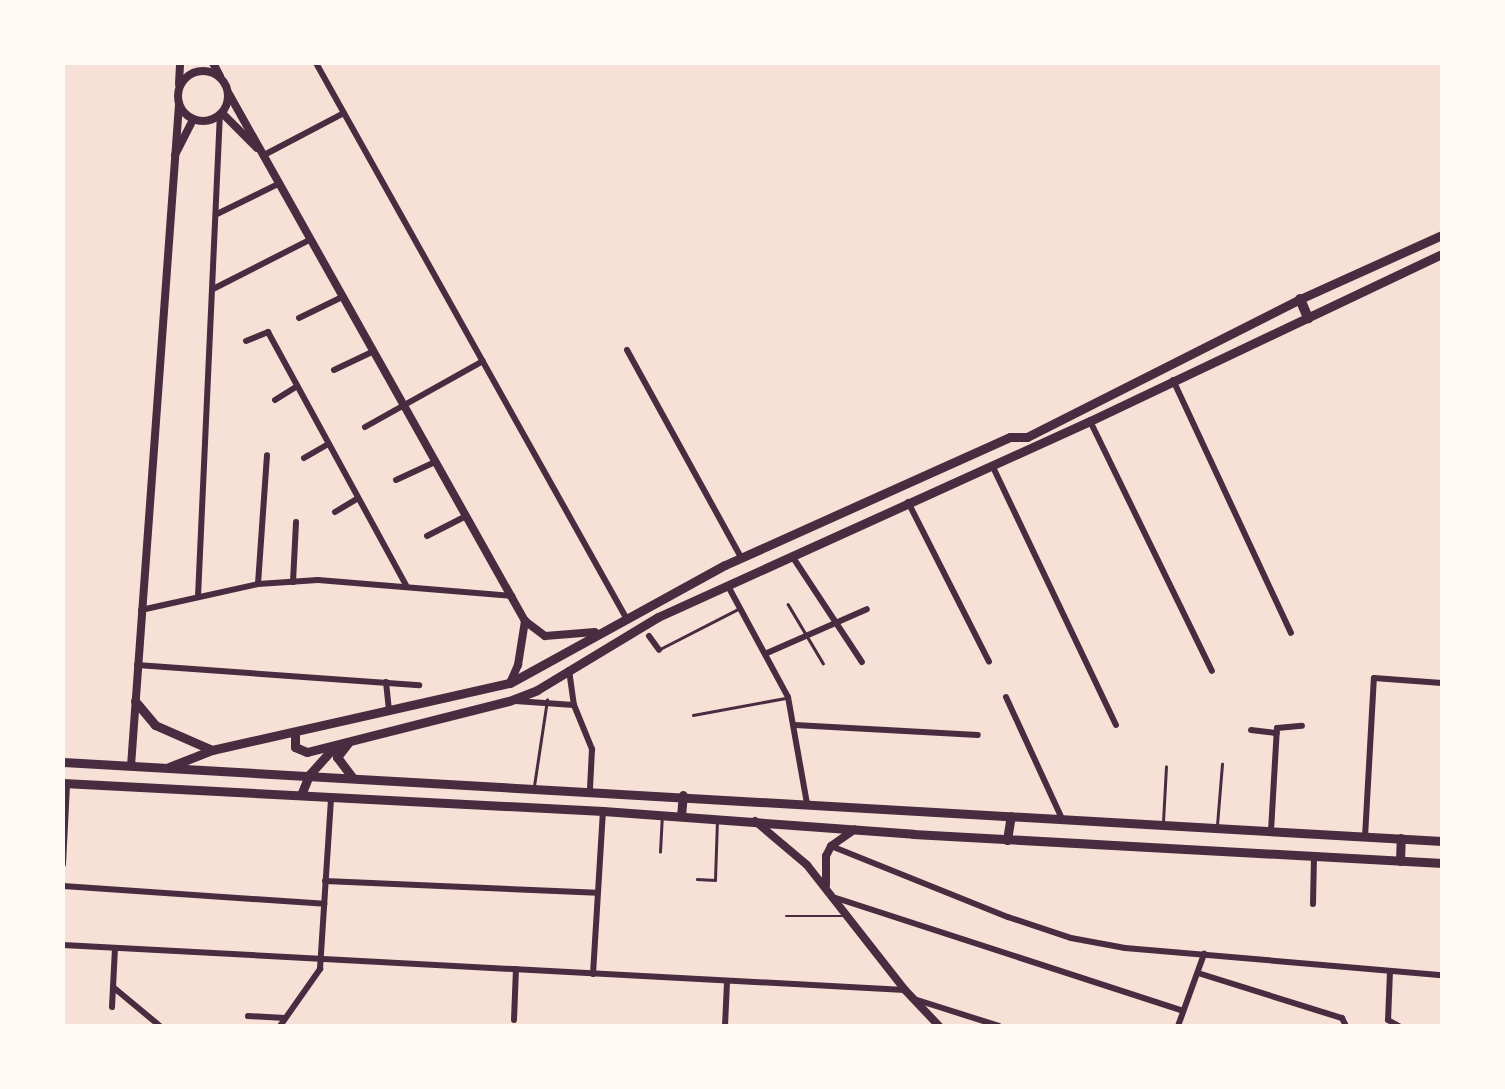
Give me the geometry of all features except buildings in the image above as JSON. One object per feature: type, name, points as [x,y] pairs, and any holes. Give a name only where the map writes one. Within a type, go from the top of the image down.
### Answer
[{"type":"main road","points":[[169,767],[212,750],[510,683],[595,632],[741,557],[1010,437],[1027,437],[1300,299],[1442,235]]},
{"type":"main road","points":[[295,732],[295,747],[307,752],[509,701],[537,690],[569,668],[659,617],[1090,421],[1442,254]]},
{"type":"main road","points":[[1300,299],[1308,318]]},
{"type":"main road","points":[[135,702],[155,725],[212,750]]},
{"type":"main road","points":[[352,776],[337,757],[353,739]]},
{"type":"main road","points":[[301,795],[309,775],[335,746]]},
{"type":"main road","points":[[63,762],[590,789],[1063,821],[1442,841]]},
{"type":"main road","points":[[65,784],[603,811],[1007,840],[1442,863]]},
{"type":"main road","points":[[681,816],[682,795]]},
{"type":"main road","points":[[1007,840],[1011,816]]},
{"type":"main road","points":[[1400,861],[1401,838]]},
{"type":"street","points":[[131,766],[180,63]]},
{"type":"street","points":[[214,63],[372,352],[525,621],[545,636],[595,632]]},
{"type":"street","points":[[316,63],[625,616]]},
{"type":"street","points":[[179,88],[198,71],[222,79]]},
{"type":"street","points":[[198,597],[221,115],[229,94]]},
{"type":"street","points":[[178,104],[193,120],[204,122],[221,115]]},
{"type":"street","points":[[264,155],[344,113]]},
{"type":"street","points":[[221,115],[264,155]]},
{"type":"street","points":[[172,161],[193,120]]},
{"type":"street","points":[[217,214],[280,183]]},
{"type":"street","points":[[214,289],[311,239]]},
{"type":"street","points":[[299,318],[342,297]]},
{"type":"street","points":[[246,341],[268,332],[406,585]]},
{"type":"street","points":[[627,350],[741,557]]},
{"type":"street","points":[[334,370],[372,352]]},
{"type":"street","points":[[365,427],[483,361]]},
{"type":"street","points":[[1173,380],[1291,633]]},
{"type":"street","points":[[275,400],[296,387]]},
{"type":"street","points":[[1090,421],[1212,671]]},
{"type":"street","points":[[304,458],[328,444]]},
{"type":"street","points":[[258,584],[267,455]]},
{"type":"street","points":[[396,481],[435,462]]},
{"type":"street","points":[[992,465],[1116,726]]},
{"type":"street","points":[[335,512],[358,498]]},
{"type":"street","points":[[908,502],[989,662]]},
{"type":"street","points":[[427,536],[466,516]]},
{"type":"street","points":[[293,582],[296,522]]},
{"type":"street","points":[[792,556],[862,662]]},
{"type":"street","points":[[141,610],[258,584],[293,582],[406,585],[512,596]]},
{"type":"street","points":[[728,586],[788,697],[807,804]]},
{"type":"street","points":[[766,653],[867,608]]},
{"type":"street","points":[[510,683],[525,621]]},
{"type":"street","points":[[649,636],[659,650]]},
{"type":"street","points":[[137,665],[419,685]]},
{"type":"street","points":[[569,668],[574,705],[591,741],[590,789]]},
{"type":"street","points":[[1365,836],[1374,678],[1442,683]]},
{"type":"street","points":[[386,682],[389,712]]},
{"type":"street","points":[[1006,696],[1063,821]]},
{"type":"street","points":[[509,701],[547,700],[574,705]]},
{"type":"street","points":[[795,725],[978,735]]},
{"type":"street","points":[[1271,831],[1277,733],[1283,725],[1302,726]]},
{"type":"street","points":[[1251,730],[1277,733]]},
{"type":"street","points":[[63,864],[65,784]]},
{"type":"street","points":[[280,1026],[320,969],[331,797]]},
{"type":"street","points":[[593,974],[603,811]]},
{"type":"street","points":[[754,821],[826,885],[905,990],[939,1026]]},
{"type":"street","points":[[826,885],[826,856],[831,846],[855,829]]},
{"type":"street","points":[[831,846],[1008,917],[1071,938],[1125,948],[1442,975]]},
{"type":"street","points":[[1313,904],[1314,856]]},
{"type":"street","points":[[325,881],[597,892]]},
{"type":"street","points":[[63,886],[324,904]]},
{"type":"street","points":[[836,898],[1183,1011]]},
{"type":"street","points":[[63,945],[905,990]]},
{"type":"street","points":[[112,1007],[115,948]]},
{"type":"street","points":[[1178,1026],[1204,954]]},
{"type":"street","points":[[514,1020],[516,969]]},
{"type":"street","points":[[1390,971],[1388,1020],[1399,1026]]},
{"type":"street","points":[[1198,973],[1342,1018],[1346,1026]]},
{"type":"street","points":[[725,1026],[727,982]]},
{"type":"street","points":[[113,987],[160,1026]]},
{"type":"street","points":[[912,998],[999,1026]]},
{"type":"street","points":[[248,1016],[285,1018]]},
{"type":"lane","points":[[788,604],[823,663]]},
{"type":"lane","points":[[659,650],[741,607]]},
{"type":"lane","points":[[693,715],[788,697]]},
{"type":"lane","points":[[534,786],[547,700]]},
{"type":"lane","points":[[1217,828],[1222,764]]},
{"type":"lane","points":[[1162,825],[1166,767]]},
{"type":"lane","points":[[660,852],[662,815]]},
{"type":"lane","points":[[697,879],[715,880],[717,818]]},
{"type":"lane","points":[[786,916],[850,916]]}]
